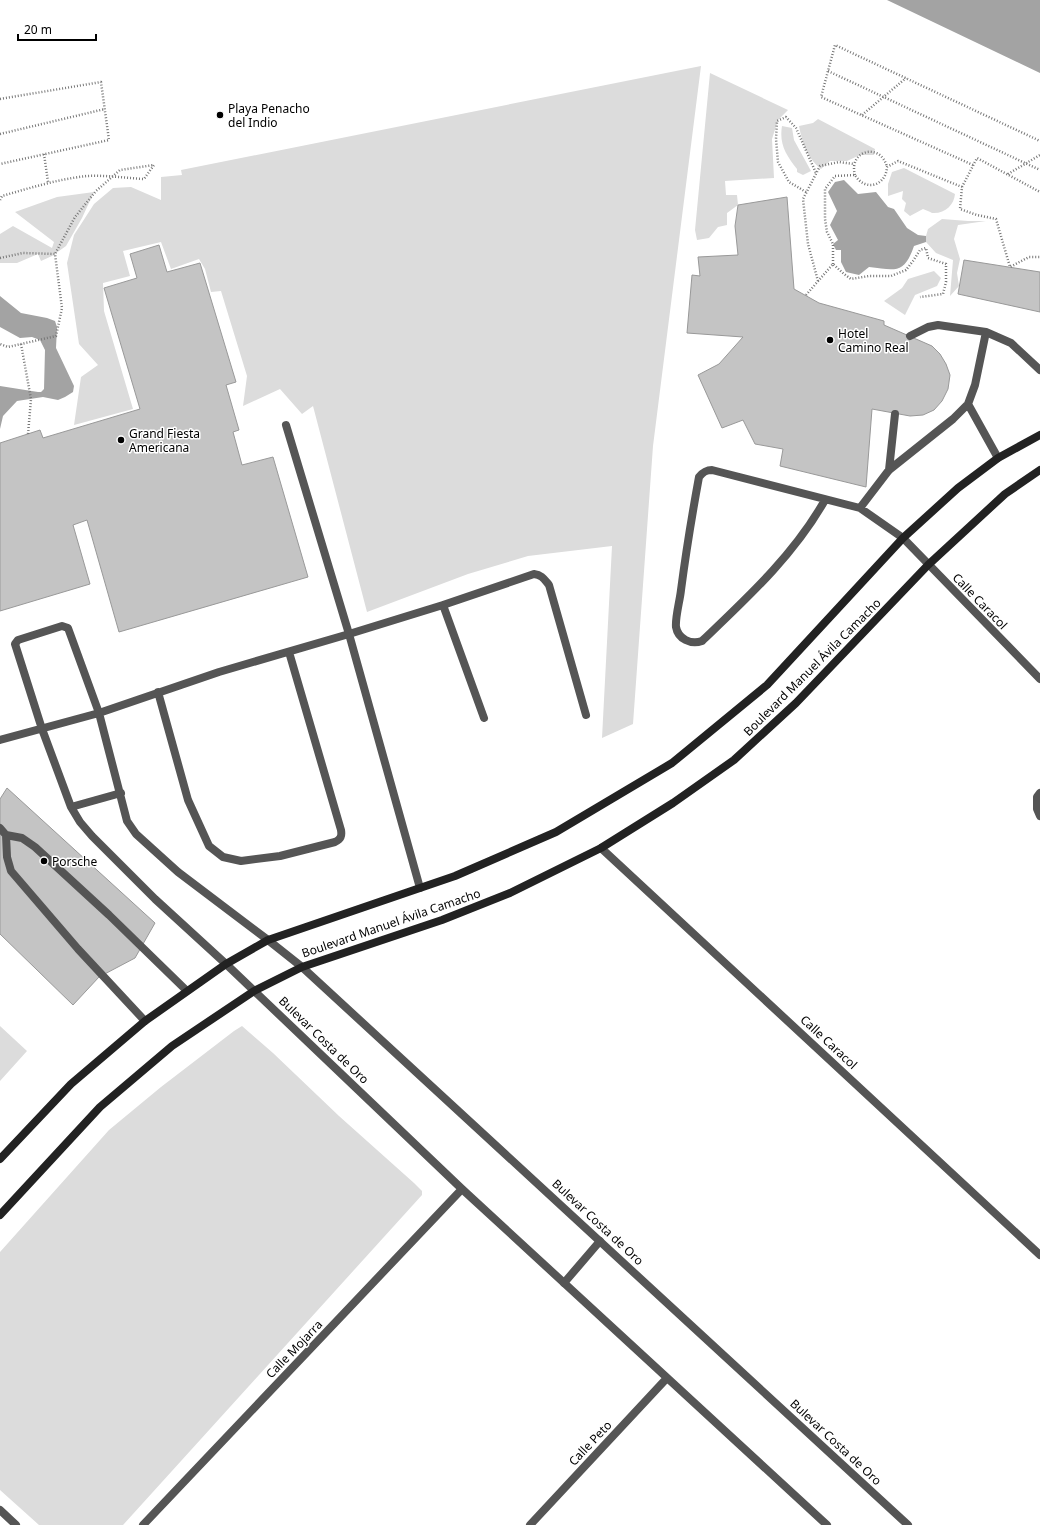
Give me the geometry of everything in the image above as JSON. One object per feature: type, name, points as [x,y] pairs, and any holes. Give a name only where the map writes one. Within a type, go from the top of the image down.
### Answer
[{"type":"main road","name":"Boulevard Manuel Ávila Camacho","points":[[0,1159],[71,1084],[144,1021],[226,964],[268,940],[455,876],[556,832],[672,763],[767,686],[903,538],[958,488],[998,458],[1040,435]]},
{"type":"main road","name":"Boulevard Manuel Ávila Camacho","points":[[0,1215],[100,1108],[172,1046],[254,991],[302,966],[442,920],[510,893],[601,848],[673,803],[734,760],[796,703],[928,565],[1005,494],[1040,470]]},
{"type":"street","points":[[910,336],[928,326],[938,325],[986,332],[1011,343],[1040,370]]},
{"type":"street","points":[[826,500],[813,522],[796,544],[753,592],[702,641],[696,643],[687,641],[679,635],[676,627],[699,477],[702,473],[707,470],[712,470],[860,508],[889,470],[953,419],[968,404],[975,385],[986,332]]},
{"type":"street","points":[[968,404],[998,458]]},
{"type":"street","points":[[889,470],[895,414]]},
{"type":"street","points":[[286,425],[349,634],[420,888]]},
{"type":"street","name":"Calle Caracol","points":[[860,508],[903,538],[1040,679]]},
{"type":"street","points":[[0,740],[99,713],[219,672],[443,605],[534,574],[544,578],[548,585],[586,715]]},
{"type":"street","points":[[443,605],[484,718]]},
{"type":"street","name":"Bulevar Costa de Oro","points":[[828,1525],[462,1189],[226,964],[155,899],[98,842],[80,822],[71,807],[42,729],[15,644],[18,640],[62,626],[68,628],[99,713],[127,821],[136,834],[178,872],[302,966],[908,1525]]},
{"type":"street","points":[[158,692],[188,800],[208,846],[223,857],[241,861],[280,856],[335,842],[340,839],[342,835],[341,830],[289,652]]},
{"type":"street","points":[[1040,793],[1037,797],[1037,809],[1040,816]]},
{"type":"street","points":[[71,807],[121,794]]},
{"type":"street","points":[[0,828],[6,834],[22,838],[35,847],[109,915],[187,991]]},
{"type":"street","points":[[6,834],[7,857],[11,872],[78,949],[144,1021]]},
{"type":"street","name":"Calle Caracol","points":[[601,848],[1040,1254]]},
{"type":"street","name":"Calle Mojarra","points":[[143,1525],[462,1189]]},
{"type":"street","points":[[564,1283],[600,1241]]},
{"type":"street","name":"Calle Peto","points":[[530,1525],[667,1378]]},
{"type":"street","points":[[0,1510],[16,1525]]},
{"type":"path","points":[[973,165],[821,97],[835,45],[1040,141]]},
{"type":"path","points":[[828,71],[1040,170]]},
{"type":"path","points":[[862,115],[906,78]]},
{"type":"path","points":[[0,99],[101,82],[109,140],[0,164]]},
{"type":"path","points":[[0,134],[104,109]]},
{"type":"path","points":[[806,192],[789,182],[778,162],[776,139],[777,121],[786,117],[796,128],[816,173]]},
{"type":"path","points":[[870,151],[880,154],[886,162],[887,167],[886,175],[883,179],[872,185],[862,182],[855,175],[854,164],[858,156],[870,151]]},
{"type":"path","points":[[44,154],[48,182]]},
{"type":"path","points":[[1008,174],[1040,155]]},
{"type":"path","points":[[1040,192],[977,158],[962,187],[960,209],[977,215],[996,219],[1010,267],[1028,257],[1040,257]]},
{"type":"path","points":[[887,167],[898,161],[962,187]]},
{"type":"path","points":[[818,282],[808,244],[803,199],[820,166],[839,162],[854,164]]},
{"type":"path","points":[[0,200],[2,196],[48,182],[88,176],[112,178],[144,179],[154,165],[120,170],[112,178],[96,191],[75,217],[56,254],[62,308],[56,336],[8,347],[0,344]]},
{"type":"path","points":[[806,295],[833,264],[833,244],[827,232],[825,219],[825,188],[835,176],[855,175]]},
{"type":"path","points":[[833,264],[851,279],[869,276],[891,276],[906,270],[920,250],[926,248],[928,258],[946,264],[946,282],[943,294],[920,297]]},
{"type":"path","points":[[0,258],[23,253],[56,254]]},
{"type":"path","points":[[21,344],[31,399],[28,434]]},
{"type":"shaded area","points":[[887,0],[1040,0],[1040,73]]},
{"type":"shaded area","points":[[701,66],[653,446],[633,724],[602,738],[612,546],[528,556],[468,574],[367,612],[313,406],[302,414],[280,389],[243,406],[247,376],[221,291],[211,292],[205,269],[199,259],[171,269],[161,242],[123,251],[130,276],[103,283],[104,311],[133,409],[74,425],[81,377],[98,365],[79,344],[67,263],[74,235],[94,204],[113,188],[131,187],[161,200],[161,177],[182,175],[181,170]]},
{"type":"shaded area","points":[[710,73],[788,110],[778,120],[772,139],[774,178],[725,181],[726,195],[737,195],[738,205],[727,213],[727,225],[718,227],[709,238],[697,240],[695,230]]},
{"type":"shaded area","points":[[818,119],[875,149],[874,155],[860,155],[847,161],[830,161],[821,169],[809,155],[799,126],[813,123]]},
{"type":"shaded area","points":[[782,126],[792,128],[794,140],[811,171],[803,175],[797,172],[797,169],[784,149],[781,132]]},
{"type":"shaded area","points":[[904,168],[955,194],[951,205],[941,212],[932,213],[923,209],[910,216],[904,211],[906,203],[902,199],[903,191],[888,196],[888,184],[892,172]]},
{"type":"shaded area","points":[[844,180],[858,194],[876,192],[888,207],[894,209],[907,228],[918,235],[926,236],[926,242],[914,246],[906,262],[902,266],[892,269],[869,267],[859,275],[846,272],[841,262],[841,250],[836,250],[833,244],[838,240],[830,225],[837,211],[828,192],[835,182]]},
{"type":"shaded area","points":[[94,192],[82,218],[66,246],[52,256],[41,261],[38,254],[17,263],[0,263],[0,234],[13,226],[52,248],[54,242],[15,212],[57,197]]},
{"type":"shaded area","points":[[942,219],[986,221],[958,225],[954,239],[960,259],[957,273],[959,286],[950,296],[953,260],[936,253],[926,242],[928,229]]},
{"type":"shaded area","points":[[934,271],[941,278],[937,286],[915,295],[905,315],[884,301],[902,288],[908,279]]},
{"type":"shaded area","points":[[0,296],[21,313],[55,321],[57,327],[56,348],[74,386],[73,392],[58,400],[43,397],[17,401],[3,416],[0,429],[0,386],[41,392],[44,389],[45,350],[40,340],[32,337],[20,338],[0,327]]},
{"type":"shaded area","points":[[0,1026],[27,1051],[0,1081]]},
{"type":"shaded area","points":[[242,1026],[414,1183],[422,1191],[422,1195],[123,1525],[39,1525],[0,1490],[0,1252],[109,1130],[161,1087]]},
{"type":"building","name":"Hotel Camino Real","points":[[787,197],[794,289],[819,303],[884,321],[884,325],[932,346],[940,354],[950,375],[948,389],[942,401],[934,410],[923,415],[910,416],[872,409],[866,487],[780,466],[783,449],[755,444],[743,420],[722,428],[698,375],[719,364],[743,337],[687,333],[692,275],[700,276],[698,257],[738,255],[735,226],[738,205]]},
{"type":"building","name":"Grand Fiesta Americana","points":[[159,245],[167,272],[200,263],[236,382],[226,385],[239,430],[233,432],[242,465],[273,457],[308,577],[119,632],[87,520],[73,525],[90,584],[0,611],[0,443],[40,430],[43,438],[140,409],[104,288],[137,278],[130,254]]},
{"type":"building","points":[[964,260],[1040,272],[1040,312],[958,294]]},
{"type":"building","name":"Porsche","points":[[7,788],[155,923],[135,958],[99,977],[73,1005],[0,934],[0,799]]},
{"type":"place","name":"Playa Penacho del Indio","points":[[220,115]]},
{"type":"place","name":"Hotel Camino Real","points":[[830,340]]},
{"type":"place","name":"Grand Fiesta Americana","points":[[121,440]]},
{"type":"place","name":"Porsche","points":[[44,861]]}]
